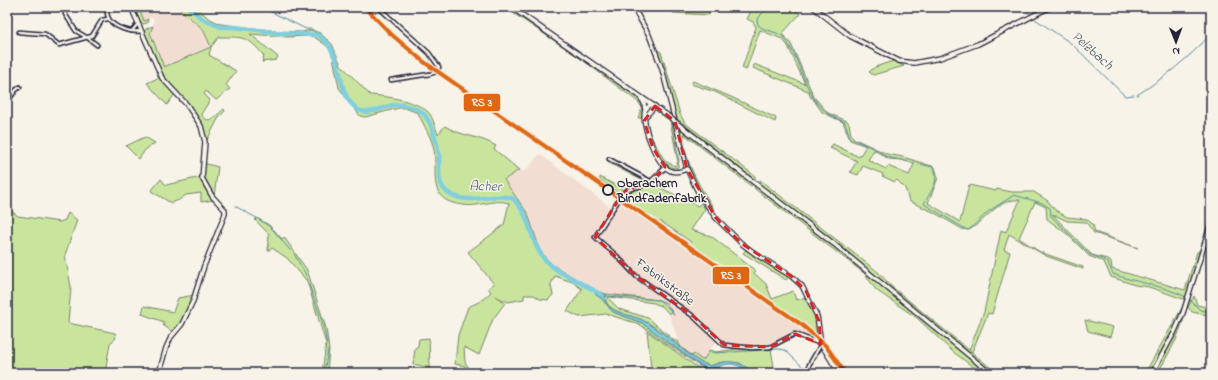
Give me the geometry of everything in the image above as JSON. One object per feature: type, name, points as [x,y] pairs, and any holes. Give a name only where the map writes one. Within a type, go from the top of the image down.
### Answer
[{"type":"street","points":[[7,31],[10,7]]},
{"type":"street","points":[[67,7],[65,14],[76,31],[97,45]]},
{"type":"street","points":[[106,7],[108,18],[114,25],[132,31],[140,31]]},
{"type":"street","points":[[131,7],[137,25],[158,71],[166,84],[190,109],[201,126],[205,142],[202,178],[212,196],[225,210],[204,266],[193,301],[182,324],[171,337],[166,348],[159,373]]},
{"type":"street","points":[[378,7],[429,53],[439,67],[437,71],[430,74],[391,80]]},
{"type":"street","points":[[511,7],[682,126],[834,244],[990,373]]},
{"type":"street","points":[[633,7],[649,35],[662,69],[687,169],[705,204],[728,230],[757,255],[791,276],[802,286],[817,316],[821,344],[840,373]]},
{"type":"street","points":[[813,7],[850,36],[899,61],[914,63],[940,58],[978,44],[1050,7]]},
{"type":"street","points":[[20,32],[44,34],[59,45],[87,38],[95,34],[102,20],[108,18]]},
{"type":"street","points":[[132,31],[137,25]]},
{"type":"street","points":[[7,102],[20,87]]},
{"type":"street","points":[[638,95],[644,103],[644,118],[653,148],[666,167],[676,172],[687,169]]},
{"type":"street","points":[[645,110],[653,105]]},
{"type":"street","points":[[644,118],[653,105]]},
{"type":"street","points":[[609,159],[652,182]]},
{"type":"street","name":"Fabrikstraße","points":[[666,167],[652,182],[627,190],[621,196],[594,237],[617,256],[636,276],[693,316],[724,346],[752,348],[770,347],[795,334],[821,344]]},
{"type":"street","points":[[1152,373],[1174,333],[1189,296],[1203,244],[1211,223]]},
{"type":"street","points":[[810,373],[809,365],[821,344]]},
{"type":"street","points":[[704,371],[720,371],[727,373]]},
{"type":"highlighted area","points":[[655,106],[675,121],[687,169],[716,218],[741,243],[791,276],[806,291],[819,321],[821,344],[795,334],[770,347],[724,345],[693,316],[636,276],[595,237],[621,196],[627,190],[648,184],[665,167],[653,148],[644,121]]},
{"type":"shaded area","points":[[140,7],[177,7],[203,29],[211,47],[164,67],[150,33],[154,22],[152,17],[144,21]]},
{"type":"shaded area","points":[[540,154],[610,207],[618,198],[805,328],[818,340],[817,343],[797,336],[771,349],[724,344],[718,339],[702,360],[694,354],[692,356],[680,346],[669,314],[672,310],[659,300],[606,294],[553,265],[540,250],[528,214],[504,180],[519,170],[525,171]]},
{"type":"green space","points":[[132,7],[139,7],[144,21],[148,19],[147,23],[139,23]]},
{"type":"green space","points":[[177,7],[197,7],[208,18],[221,24],[279,31],[302,32],[311,30],[320,33],[332,44],[341,65],[370,95],[402,100],[418,105],[429,113],[438,134],[445,126],[457,132],[483,140],[496,146],[494,149],[519,170],[504,180],[528,214],[540,250],[546,258],[553,265],[597,291],[595,294],[602,299],[613,312],[642,323],[698,364],[709,369],[719,366],[719,370],[705,370],[639,324],[606,314],[579,317],[567,311],[582,289],[572,282],[555,276],[550,286],[553,295],[548,300],[540,299],[534,295],[524,295],[524,299],[508,302],[495,296],[505,303],[493,319],[479,355],[464,347],[465,362],[472,373],[466,373],[465,366],[455,364],[458,335],[468,307],[481,301],[491,292],[488,288],[494,284],[468,252],[504,225],[509,203],[498,202],[469,206],[451,203],[443,198],[436,185],[433,145],[418,113],[405,108],[399,108],[365,117],[360,116],[339,88],[333,57],[329,48],[314,37],[287,37],[250,34],[278,57],[276,60],[262,62],[264,56],[254,45],[245,39],[219,37],[211,47],[203,29]]},
{"type":"green space","points":[[504,7],[508,7],[600,70],[639,99],[644,108],[642,118],[638,118],[642,107],[637,101],[580,58]]},
{"type":"green space","points":[[673,7],[710,7],[709,15],[673,13]]},
{"type":"green space","points":[[753,7],[784,7],[790,8],[800,14],[782,34],[791,44],[814,97],[811,98],[808,91],[753,68],[754,64],[805,84],[788,46],[782,39],[760,30],[746,70],[742,68],[756,27],[753,22],[747,19]]},
{"type":"green space","points":[[153,26],[150,33],[164,67],[211,47],[209,55],[236,71],[226,85],[230,89],[216,100],[206,91],[204,94],[210,100],[201,114],[206,120],[212,119],[224,109],[225,111],[219,117],[206,142],[204,129],[161,72],[144,33],[146,29]]},
{"type":"green space","points":[[658,50],[661,52],[680,114],[685,123],[755,176],[755,180],[676,118],[666,79],[657,53]]},
{"type":"green space","points":[[893,61],[904,66],[873,75],[869,72],[875,67]]},
{"type":"green space","points":[[160,77],[175,94],[167,105],[147,83]]},
{"type":"green space","points":[[693,81],[776,118],[775,122],[715,92],[691,84]]},
{"type":"green space","points":[[815,98],[828,113],[847,121],[849,123],[851,135],[855,139],[887,154],[903,157],[935,167],[938,178],[928,203],[960,222],[969,185],[996,191],[997,189],[1012,192],[1034,192],[1048,201],[1055,210],[1067,217],[1087,219],[1093,225],[1095,232],[1138,248],[1094,233],[1086,222],[1067,221],[1052,214],[1092,255],[1107,259],[1111,262],[1112,269],[1185,290],[1197,252],[1200,250],[1186,300],[1149,287],[1135,285],[1111,277],[1104,262],[1089,256],[1067,234],[1047,219],[1046,207],[1035,202],[1019,238],[1040,252],[1083,267],[1083,269],[1046,256],[1009,234],[1004,250],[1010,252],[992,314],[988,313],[972,352],[969,350],[984,312],[1001,230],[1006,232],[1020,200],[1005,202],[969,230],[962,229],[933,212],[909,201],[905,188],[897,180],[895,182],[882,176],[883,174],[863,166],[858,175],[850,172],[857,161],[830,148],[833,144],[859,157],[866,146],[850,140],[843,122],[822,112],[813,99]],"holes":[[[874,150],[889,159],[902,160],[914,164],[909,175],[888,166],[886,169],[868,160]]]},
{"type":"green space","points":[[670,121],[672,123],[679,161],[678,167],[675,168],[670,167],[661,160],[649,133],[665,161],[675,166],[678,162]]},
{"type":"green space","points":[[680,129],[721,159],[752,184],[751,186],[684,134],[684,143],[689,162],[698,182],[713,207],[712,211],[692,176],[679,133]]},
{"type":"green space","points":[[145,137],[155,143],[145,150],[139,159],[126,146]]},
{"type":"green space","points":[[613,161],[649,182],[643,185],[645,182],[609,163]]},
{"type":"green space","points":[[203,163],[218,167],[214,197],[203,177]]},
{"type":"green space","points":[[201,177],[204,185],[214,200],[201,202],[201,193],[186,195],[171,203],[151,191],[161,179],[166,185]]},
{"type":"green space","points":[[600,177],[624,190],[620,194],[600,180]]},
{"type":"green space","points":[[658,179],[655,185],[698,206],[701,203],[705,209],[691,230],[711,236],[756,271],[754,273],[766,284],[772,299],[793,291],[796,300],[807,297],[815,315],[819,337],[689,245],[691,242],[660,221],[658,223],[621,198],[630,192],[653,183]]},
{"type":"green space","points":[[760,180],[878,272],[891,286],[997,373],[992,373],[758,183]]},
{"type":"green space","points":[[756,185],[836,248],[987,373],[981,373],[952,351],[917,318],[876,290],[865,274],[755,189],[754,186]]},
{"type":"green space","points":[[7,208],[18,216],[60,222],[65,220],[68,213],[77,220],[65,255],[71,287],[68,323],[115,333],[116,338],[110,343],[105,373],[7,373]]},
{"type":"green space","points":[[257,218],[274,230],[282,239],[284,237],[307,270],[326,328],[329,350],[327,373],[322,373],[326,344],[307,281],[287,258],[272,248],[268,251],[269,234],[255,220]]},
{"type":"green space","points":[[746,250],[789,277],[786,280],[743,253]]},
{"type":"green space","points":[[606,294],[659,300],[672,311],[669,314],[663,307],[654,303],[610,297],[608,298],[619,309],[648,318],[675,341],[678,341],[680,346],[692,356],[694,354],[702,360],[710,350],[716,352],[737,349],[771,349],[775,373],[753,373],[740,363],[722,362],[709,366],[700,362],[685,351],[663,334],[648,323],[612,308],[608,305]]},
{"type":"green space","points":[[195,295],[186,315],[174,333],[163,325],[164,322],[142,314],[144,306],[173,312],[178,298]]},
{"type":"green space","points":[[1194,296],[1197,305],[1211,308],[1211,316],[1192,312],[1188,307]]},
{"type":"green space","points":[[1183,306],[1171,336],[1151,373],[1145,373]]},
{"type":"green space","points":[[1185,316],[1176,340],[1158,373],[1155,373]]},
{"type":"green space","points":[[1085,320],[1113,327],[1110,337],[1088,331]]},
{"type":"green space","points":[[647,331],[701,371],[698,373],[666,373],[661,369],[651,367]]},
{"type":"green space","points":[[429,338],[430,368],[413,364],[415,348],[418,346],[419,339]]},
{"type":"water","points":[[597,291],[606,294],[605,300],[607,305],[595,294]]},
{"type":"water","points":[[607,305],[623,314],[648,323],[700,362],[711,366],[723,362],[734,362],[743,365],[753,373],[731,364],[709,369],[698,364],[642,323],[613,312]]},
{"type":"waterway","name":"Acher","points":[[188,7],[204,20],[221,27],[318,35],[333,53],[349,101],[360,111],[370,112],[394,105],[400,105],[414,108],[424,114],[435,137],[439,155],[440,182],[445,191],[466,199],[497,197],[512,198],[523,212],[536,245],[545,260],[557,270],[600,294]]},
{"type":"waterway","points":[[231,7],[237,9],[252,7]]},
{"type":"waterway","points":[[261,7],[306,29],[312,29],[318,35]]},
{"type":"waterway","points":[[764,7],[764,11],[757,20],[758,25],[764,29],[779,34],[784,38],[795,57],[808,89],[820,107],[837,119],[845,122],[850,138],[877,150],[887,157],[933,167],[936,177],[934,186],[924,204],[967,230],[970,229],[989,211],[1014,195],[1042,203],[1050,208],[1051,216],[1089,254],[1107,261],[1113,274],[1159,287],[1186,297]]},
{"type":"waterway","name":"Pelzbach","points":[[1022,7],[1030,14]]},
{"type":"waterway","name":"Pelzbach","points":[[1035,19],[1072,44],[1125,96],[1134,95]]},
{"type":"waterway","name":"Pelzbach","points":[[1137,95],[1176,67],[1211,34]]},
{"type":"waterway","points":[[235,206],[269,225],[290,250]]},
{"type":"waterway","points":[[294,254],[305,273],[323,324],[327,344]]},
{"type":"waterway","points":[[605,296],[659,300],[666,303],[674,315]]},
{"type":"waterway","points":[[1189,299],[1200,310],[1211,312]]},
{"type":"waterway","points":[[324,373],[328,350]]},
{"type":"waterway","points":[[711,352],[785,350],[806,370],[807,373]]},
{"type":"transit line","points":[[365,7],[391,34],[424,62],[802,325],[826,346],[845,373]]},
{"type":"place","name":"Oberachern Bindfadenfabrik","points":[[608,190]]}]
